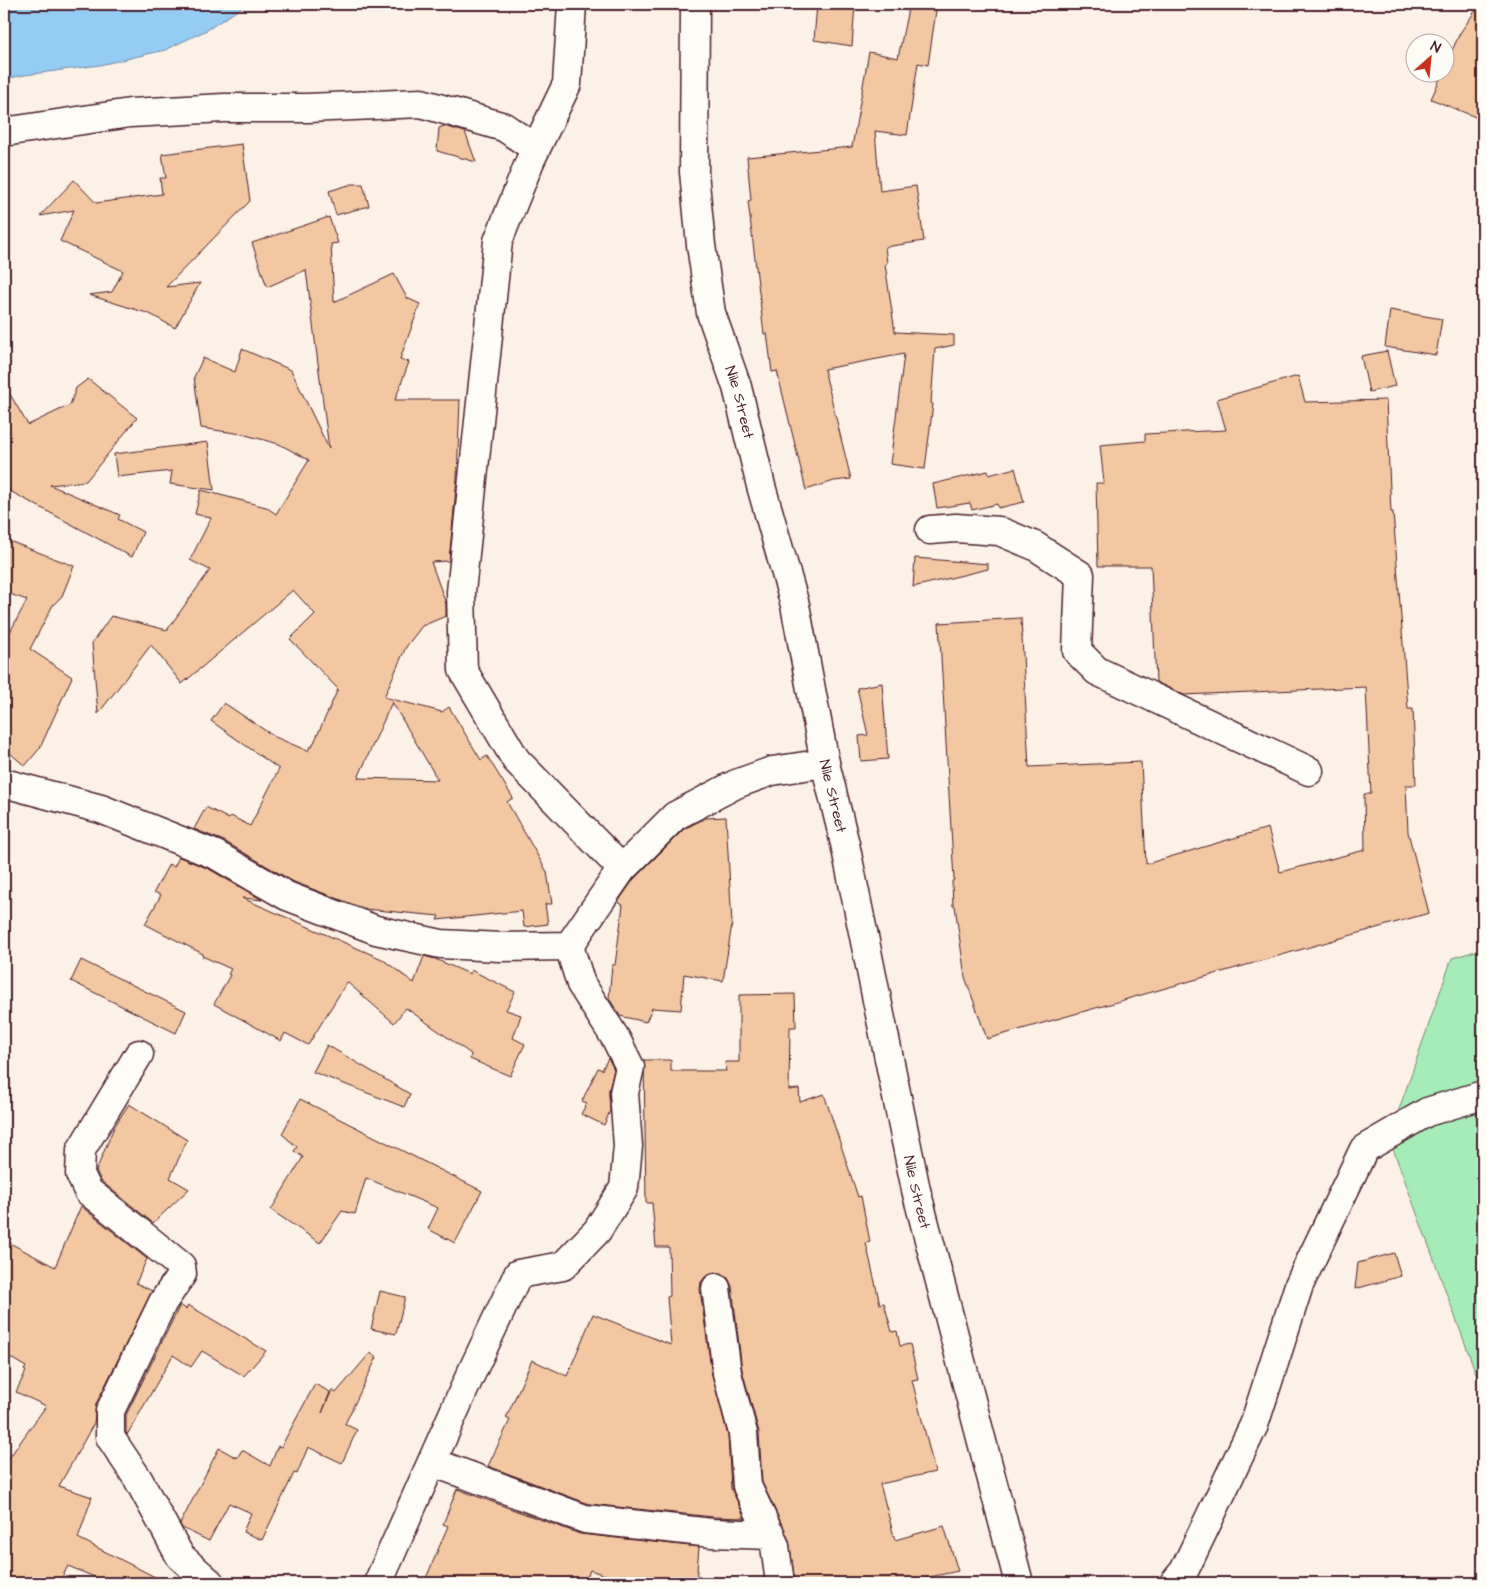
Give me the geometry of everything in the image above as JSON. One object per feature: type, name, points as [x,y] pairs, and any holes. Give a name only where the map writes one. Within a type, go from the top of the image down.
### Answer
[{"type":"street","points":[[572,4],[567,84],[536,149],[498,241],[461,592],[463,670],[516,760],[622,869]]},
{"type":"street","name":"Nile Street","points":[[695,4],[694,172],[701,245],[711,313],[737,387],[795,605],[825,763],[844,844],[916,1190],[1019,1583]]},
{"type":"street","points":[[4,132],[130,113],[224,108],[308,108],[421,103],[504,126],[536,149]]},
{"type":"street","points":[[930,530],[956,528],[999,531],[1035,546],[1080,576],[1078,651],[1097,671],[1309,771]]},
{"type":"street","points":[[569,946],[622,869],[675,816],[736,784],[772,771],[825,763]]},
{"type":"street","points":[[4,783],[101,809],[216,856],[287,896],[376,930],[441,944],[500,947],[569,946]]},
{"type":"street","points":[[378,1583],[469,1378],[518,1274],[563,1266],[597,1231],[624,1188],[628,1146],[624,1093],[630,1067],[616,1039],[582,984],[569,946]]},
{"type":"street","points":[[139,1054],[81,1150],[80,1174],[88,1191],[181,1266],[182,1274],[163,1302],[110,1411],[110,1437],[138,1479],[180,1556],[210,1583]]},
{"type":"street","points":[[1174,1583],[1184,1571],[1254,1425],[1299,1285],[1364,1150],[1427,1112],[1483,1095]]},
{"type":"street","points":[[716,1288],[726,1372],[743,1433],[747,1486],[775,1546],[780,1583]]},
{"type":"street","points":[[432,1462],[585,1519],[712,1533],[771,1535]]},
{"type":"green space","points":[[1483,949],[1483,1392],[1389,1138],[1452,958]]},
{"type":"water","points":[[4,4],[247,4],[207,30],[165,50],[100,65],[4,79]]},
{"type":"building","points":[[817,4],[855,4],[852,46],[814,40]]},
{"type":"building","points":[[909,4],[937,4],[928,65],[918,63],[907,135],[875,131],[880,191],[916,186],[924,241],[885,247],[887,263],[885,264],[895,332],[954,335],[954,345],[935,349],[931,403],[933,404],[925,469],[890,464],[904,354],[824,369],[851,479],[834,481],[806,490],[777,371],[772,372],[767,333],[764,334],[748,201],[751,200],[747,157],[852,147],[869,52],[898,58]]},
{"type":"building","points":[[1480,4],[1483,4],[1483,120],[1431,99],[1439,82],[1454,82],[1454,46],[1460,33]]},
{"type":"building","points":[[444,126],[465,132],[476,162],[437,151],[439,128]]},
{"type":"building","points":[[242,144],[250,201],[166,287],[200,283],[175,328],[150,314],[89,295],[112,292],[123,271],[60,241],[74,210],[40,216],[74,180],[96,203],[162,194],[160,178],[166,178],[162,154]]},
{"type":"building","points":[[352,184],[363,184],[369,206],[336,215],[329,191]]},
{"type":"building","points":[[329,217],[338,243],[331,244],[334,302],[394,274],[407,298],[420,304],[400,359],[409,362],[395,400],[460,400],[457,478],[449,561],[431,562],[446,604],[446,616],[422,626],[406,647],[384,697],[442,712],[449,707],[481,760],[487,756],[513,798],[507,802],[547,872],[552,904],[545,904],[548,924],[524,927],[522,911],[437,920],[439,916],[365,909],[294,882],[224,841],[194,829],[206,807],[229,819],[231,816],[250,826],[279,769],[211,721],[224,703],[275,737],[308,751],[310,746],[312,747],[338,689],[290,639],[315,614],[293,590],[182,684],[151,645],[98,714],[92,643],[111,616],[167,630],[210,570],[190,560],[211,518],[195,514],[201,490],[266,507],[276,514],[309,460],[279,444],[242,434],[201,428],[194,377],[203,358],[235,372],[242,349],[291,370],[329,449],[306,270],[267,287],[252,243]],"holes":[[[392,702],[438,780],[358,778]]]},
{"type":"building","points":[[1390,310],[1442,319],[1436,355],[1385,347]]},
{"type":"building","points":[[1387,351],[1395,386],[1369,392],[1361,356]]},
{"type":"building","points":[[1298,376],[1305,402],[1386,400],[1391,512],[1393,512],[1408,709],[1413,709],[1416,785],[1406,785],[1408,832],[1429,913],[987,1039],[965,977],[955,906],[953,906],[952,881],[954,880],[939,623],[1021,618],[1029,767],[1141,762],[1146,864],[1268,828],[1280,872],[1365,850],[1364,794],[1371,794],[1366,687],[1184,695],[1156,682],[1151,566],[1098,566],[1096,483],[1104,483],[1100,445],[1145,441],[1145,434],[1226,430],[1217,399]]},
{"type":"building","points":[[88,379],[137,418],[86,481],[50,485],[120,515],[118,519],[143,532],[132,557],[8,490],[4,490],[4,384],[28,425],[70,405],[76,388]]},
{"type":"building","points":[[208,442],[214,490],[170,484],[172,471],[117,477],[114,454]]},
{"type":"building","points":[[1015,468],[1024,502],[998,508],[997,504],[972,510],[970,503],[937,508],[933,484],[988,471],[989,475]]},
{"type":"building","points":[[4,539],[74,566],[62,596],[53,605],[30,649],[72,677],[40,748],[25,766],[4,748],[4,631],[9,634],[27,600],[4,592]]},
{"type":"building","points":[[915,558],[988,564],[988,569],[913,587]]},
{"type":"building","points":[[882,683],[888,759],[861,761],[859,736],[868,735],[857,688]]},
{"type":"building","points":[[726,817],[732,924],[723,981],[684,974],[681,1010],[652,1008],[646,1022],[620,1016],[609,998],[612,965],[615,965],[623,905],[618,902],[634,879],[684,829],[706,818]]},
{"type":"building","points":[[179,857],[209,869],[262,900],[242,898],[382,959],[414,983],[424,956],[470,974],[471,970],[515,992],[506,1010],[521,1015],[513,1038],[525,1044],[510,1076],[470,1059],[471,1054],[406,1008],[394,1023],[347,982],[308,1045],[285,1033],[281,1041],[214,1004],[230,975],[228,974],[231,969],[202,956],[203,954],[145,924],[161,895],[154,892],[169,864],[174,867]]},
{"type":"building","points":[[81,960],[186,1011],[176,1033],[71,981]]},
{"type":"building","points":[[795,994],[796,1027],[790,1027],[789,1090],[799,1089],[800,1102],[824,1094],[858,1197],[861,1196],[870,1242],[866,1243],[880,1304],[884,1303],[892,1332],[897,1331],[900,1346],[910,1344],[918,1379],[912,1380],[935,1472],[880,1484],[895,1540],[944,1526],[958,1571],[902,1583],[795,1583],[789,1540],[762,1482],[759,1432],[742,1370],[732,1286],[728,1278],[722,1273],[706,1276],[701,1282],[700,1290],[712,1375],[728,1436],[731,1488],[745,1518],[713,1517],[589,1504],[488,1466],[510,1420],[506,1418],[532,1360],[567,1376],[593,1314],[671,1345],[667,1297],[670,1296],[669,1247],[656,1247],[652,1203],[646,1203],[644,1060],[671,1060],[671,1071],[726,1071],[725,1062],[739,1062],[739,995]]},
{"type":"building","points":[[327,1045],[410,1094],[404,1107],[313,1072]]},
{"type":"building","points":[[608,1058],[614,1069],[609,1090],[610,1111],[604,1125],[581,1114],[587,1103],[582,1101],[598,1068],[602,1070]]},
{"type":"building","points":[[300,1099],[482,1191],[455,1243],[428,1229],[438,1208],[366,1178],[355,1214],[342,1211],[320,1243],[271,1210],[303,1157],[294,1151],[297,1147],[282,1134]]},
{"type":"building","points":[[129,1104],[187,1140],[170,1178],[189,1189],[153,1223],[101,1181],[96,1171],[114,1127]]},
{"type":"building","points":[[81,1206],[147,1259],[136,1283],[152,1291],[96,1404],[94,1423],[59,1486],[92,1497],[78,1538],[167,1583],[109,1583],[68,1566],[59,1583],[4,1583],[4,1465],[46,1406],[16,1392],[26,1367],[4,1354],[4,1240],[55,1267]]},
{"type":"building","points":[[1394,1253],[1401,1276],[1355,1289],[1358,1263]]},
{"type":"building","points":[[380,1291],[405,1297],[396,1334],[371,1329]]},
{"type":"building","points":[[180,1305],[186,1309],[188,1305],[266,1351],[244,1376],[202,1351],[191,1367],[173,1355],[127,1435],[126,1415]]},
{"type":"building","points":[[370,1353],[377,1357],[345,1424],[357,1430],[342,1463],[308,1447],[297,1474],[294,1473],[262,1540],[243,1532],[251,1513],[229,1503],[209,1541],[182,1528],[180,1524],[219,1448],[237,1458],[242,1450],[270,1466],[278,1446],[281,1447],[315,1384],[330,1392],[322,1413],[332,1390],[336,1393]]},
{"type":"building","points":[[457,1489],[580,1534],[699,1547],[696,1583],[628,1583],[590,1570],[585,1583],[424,1583],[448,1526],[443,1524]]}]
